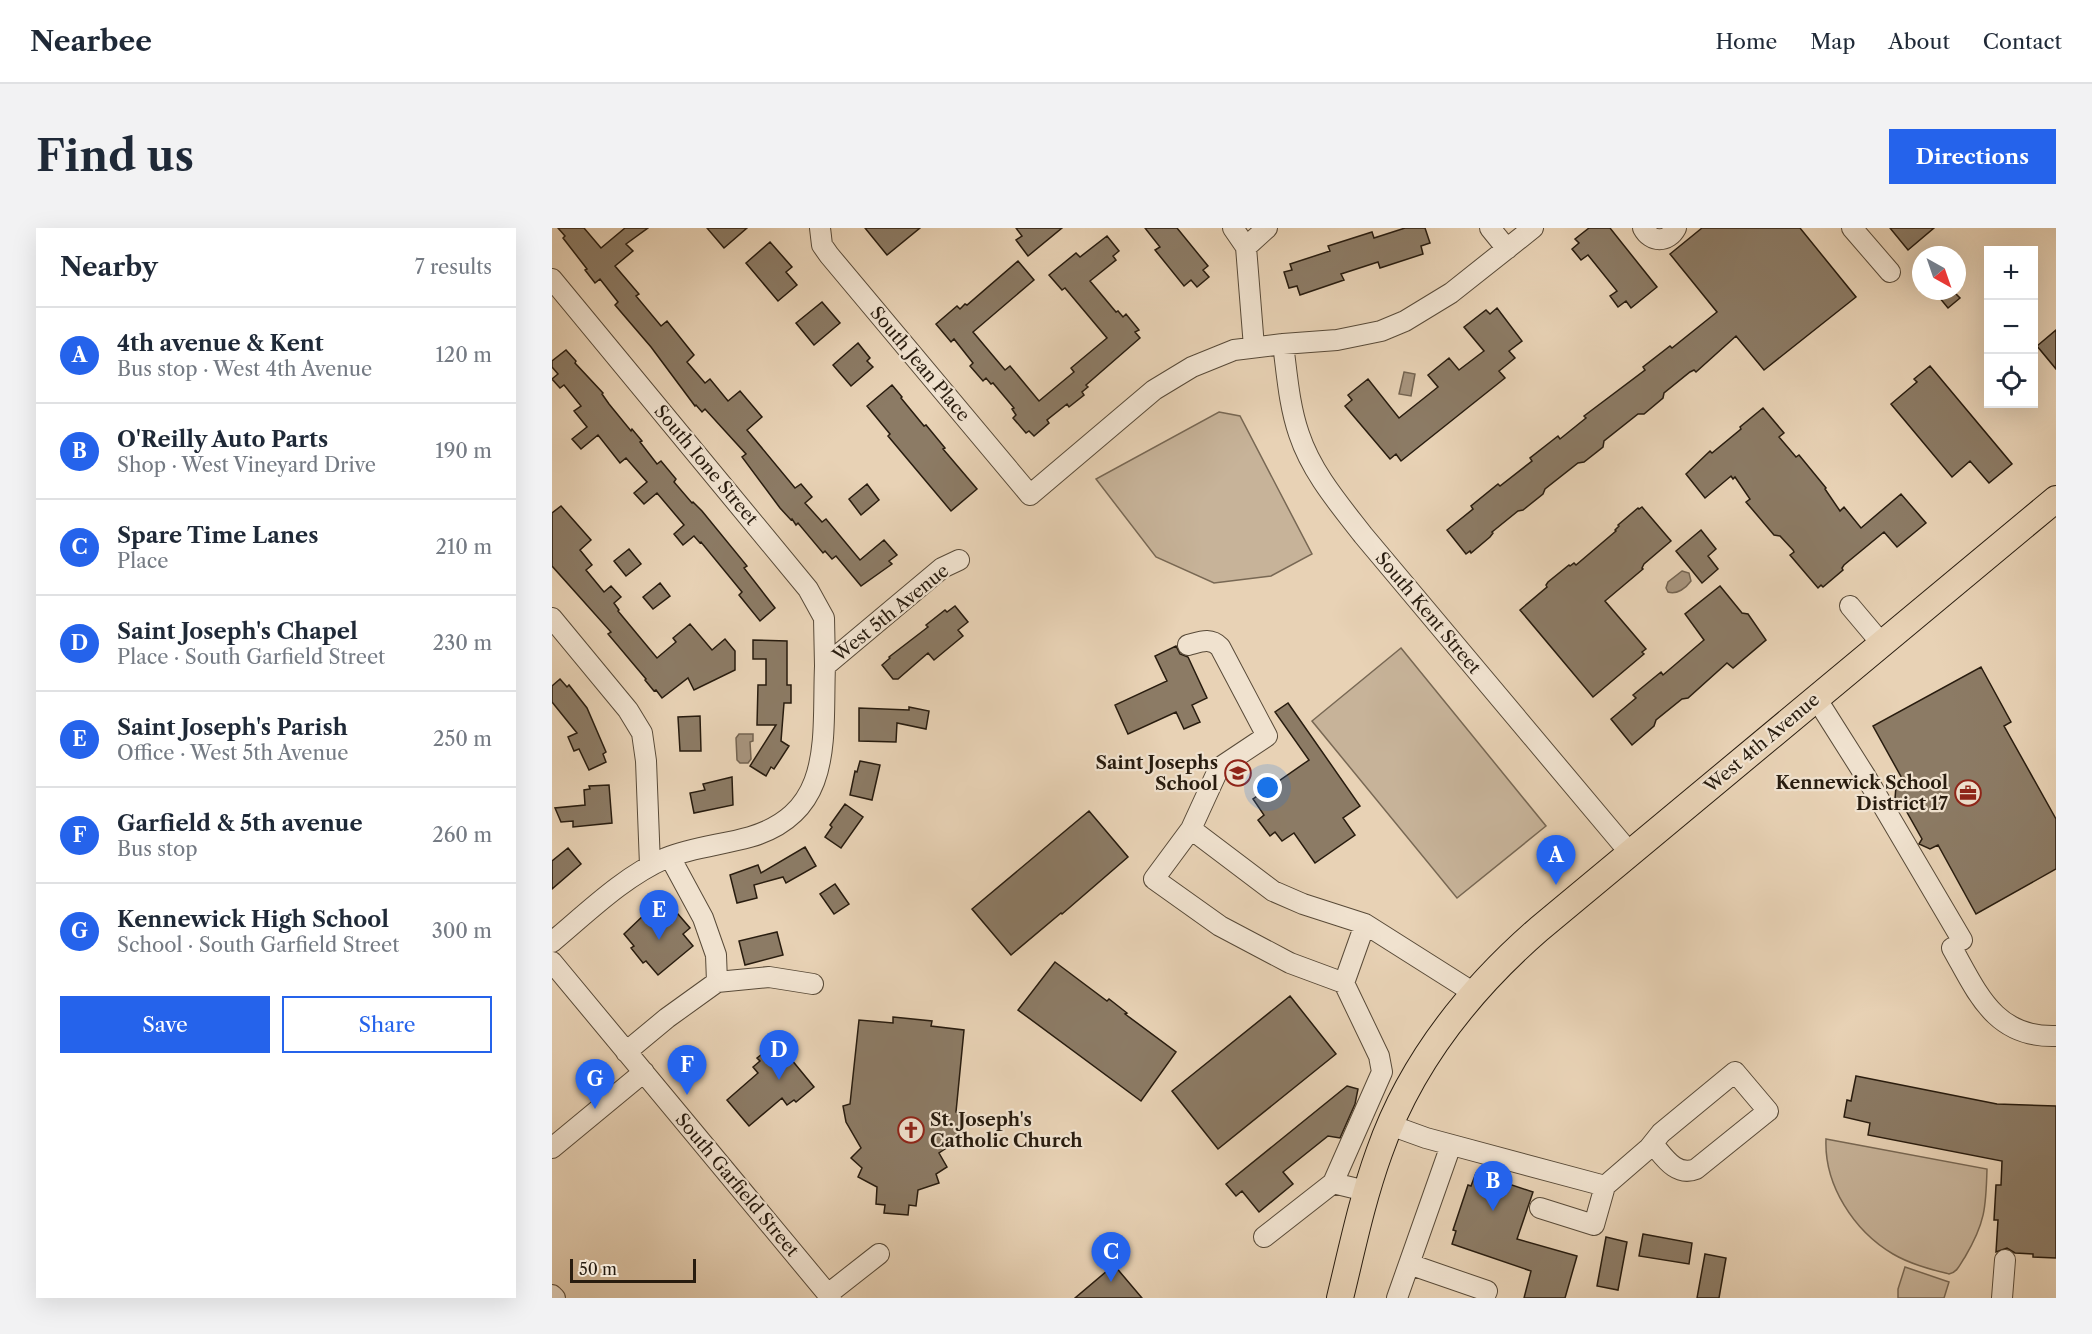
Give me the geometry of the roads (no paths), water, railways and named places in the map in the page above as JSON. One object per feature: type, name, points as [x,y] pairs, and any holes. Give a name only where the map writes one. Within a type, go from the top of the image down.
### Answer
[{"type":"main road","name":"West 4th Avenue","points":[[1340,1298],[1366,1191],[1379,1150],[1408,1086],[1433,1046],[1474,993],[1510,955],[1630,853],[2056,499]]},
{"type":"street","name":"South Jean Place","points":[[820,228],[822,245],[829,255],[1030,495],[1171,378],[1234,350],[1254,347]]},
{"type":"street","points":[[1233,228],[1246,247],[1254,347],[1337,340],[1380,331],[1405,321],[1451,293],[1533,228]]},
{"type":"street","points":[[1246,247],[1267,228]]},
{"type":"street","points":[[1490,228],[1507,249]]},
{"type":"street","points":[[1643,228],[1647,235],[1657,240],[1668,237],[1676,228]]},
{"type":"street","points":[[1852,228],[1890,272]]},
{"type":"street","name":"South Ione Street","points":[[552,279],[808,589],[824,618],[825,666]]},
{"type":"street","name":"South Kent Street","points":[[1283,344],[1291,405],[1299,435],[1324,485],[1630,853]]},
{"type":"street","name":"West 5th Avenue","points":[[552,942],[626,881],[650,865],[670,857],[764,832],[779,825],[793,814],[806,800],[814,785],[821,760],[825,666],[942,568],[959,560]]},
{"type":"street","points":[[1851,606],[1882,644]]},
{"type":"street","points":[[552,618],[628,710],[642,733],[646,761],[650,865]]},
{"type":"street","points":[[1188,645],[1209,640],[1220,647],[1267,736],[1219,768],[1191,829],[1154,879],[1220,926],[1290,963],[1344,983],[1379,1056],[1382,1072],[1333,1183],[1264,1237]]},
{"type":"street","points":[[1816,698],[1866,777],[1957,944],[1984,1004],[1994,1014],[2020,1031],[2032,1035],[2056,1036]]},
{"type":"street","points":[[1191,829],[1273,891],[1303,904],[1365,924],[1474,993]]},
{"type":"street","points":[[670,857],[703,918],[716,955],[717,982]]},
{"type":"street","points":[[1344,983],[1365,924]]},
{"type":"street","name":"South Garfield Street","points":[[552,962],[829,1296]]},
{"type":"street","points":[[626,1052],[717,982],[769,977],[813,984]]},
{"type":"street","points":[[552,1148],[644,1072]]},
{"type":"street","points":[[1382,1072],[1408,1086]]},
{"type":"street","points":[[1540,1208],[1594,1225],[1605,1186],[1653,1144],[1661,1133],[1735,1072],[1768,1111],[1696,1169],[1689,1172],[1675,1167],[1653,1144]]},
{"type":"street","points":[[1390,1125],[1451,1145],[1605,1186]]},
{"type":"street","points":[[1397,1298],[1451,1145]]},
{"type":"street","points":[[1333,1183],[1366,1191]]},
{"type":"street","points":[[829,1296],[879,1254]]},
{"type":"street","points":[[2002,1298],[2005,1260]]},
{"type":"street","points":[[1409,1264],[1487,1291],[1484,1298]]},
{"type":"place","name":"Saint Josephs School","points":[[1238,773]]},
{"type":"place","name":"Kennewick School District 17","points":[[1968,793]]},
{"type":"place","name":"4th avenue & Kent","points":[[1556,885]]},
{"type":"place","name":"Saint Joseph's Parish","points":[[659,940]]},
{"type":"place","name":"Saint Joseph's Chapel","points":[[779,1080]]},
{"type":"place","name":"Garfield & 5th avenue","points":[[687,1095]]},
{"type":"place","name":"Kennewick High School","points":[[595,1109]]},
{"type":"place","name":"St. Joseph's Catholic Church","points":[[911,1130]]},
{"type":"place","name":"O'Reilly Auto Parts","points":[[1493,1211]]},
{"type":"place","name":"Spare Time Lanes","points":[[1111,1282]]}]
